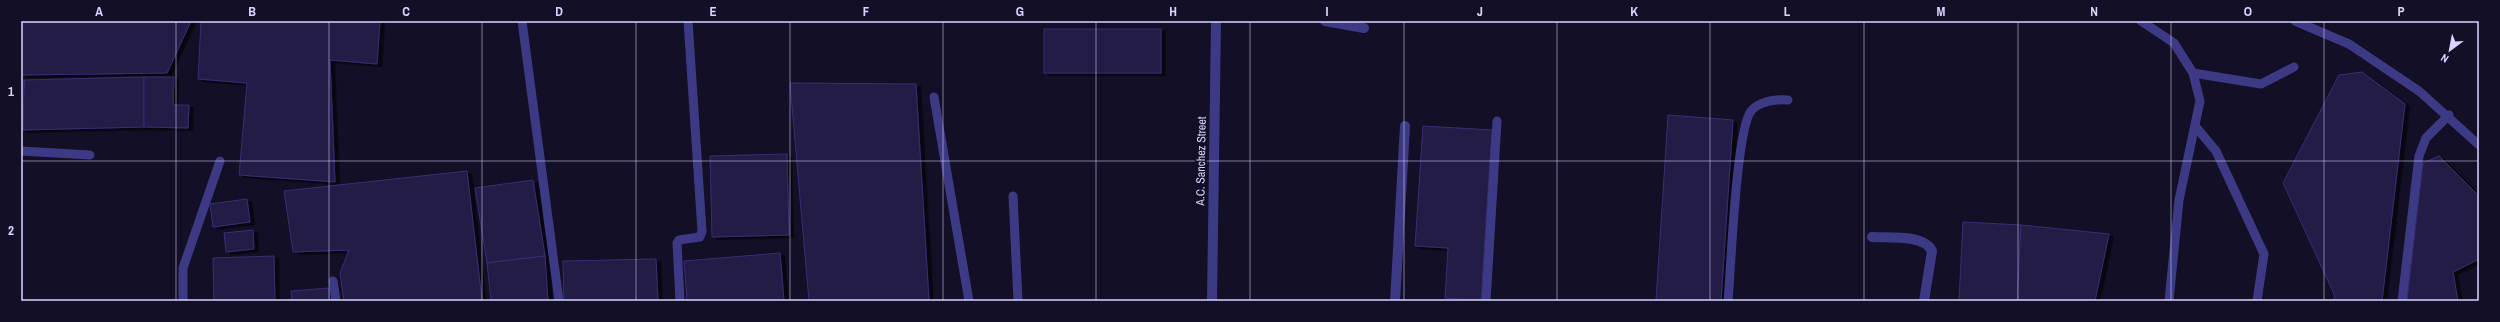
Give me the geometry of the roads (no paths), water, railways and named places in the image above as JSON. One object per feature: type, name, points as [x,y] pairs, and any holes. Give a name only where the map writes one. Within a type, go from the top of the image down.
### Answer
[{"type":"street","name":"A.C. Sanchez Street","points":[[1212,301],[1216,21]]},
{"type":"street","points":[[1324,21],[1364,28]]},
{"type":"street","points":[[1395,301],[1405,126]]},
{"type":"street","points":[[1872,237],[1919,240],[1930,245],[1932,251],[1924,301]]},
{"type":"lane","points":[[522,21],[559,301]]},
{"type":"lane","points":[[680,301],[677,243],[679,240],[700,238],[702,231],[688,21]]},
{"type":"lane","points":[[2141,21],[2174,43],[2193,73],[2200,101],[2180,200],[2169,301]]},
{"type":"lane","points":[[2295,21],[2349,44],[2419,91],[2448,115],[2479,145]]},
{"type":"lane","points":[[2193,73],[2261,84],[2294,67]]},
{"type":"lane","points":[[934,97],[969,301]]},
{"type":"lane","points":[[1728,301],[1739,165],[1746,122],[1752,110],[1762,104],[1774,99],[1788,100]]},
{"type":"lane","points":[[2402,301],[2419,156],[2426,138],[2448,115]]},
{"type":"lane","points":[[1486,301],[1497,121]]},
{"type":"lane","points":[[2195,126],[2216,151],[2264,254],[2257,301]]},
{"type":"lane","points":[[21,151],[90,154]]},
{"type":"lane","points":[[183,301],[183,268],[220,161]]},
{"type":"lane","points":[[1013,196],[1018,301]]},
{"type":"lane","points":[[333,281],[336,301]]}]
